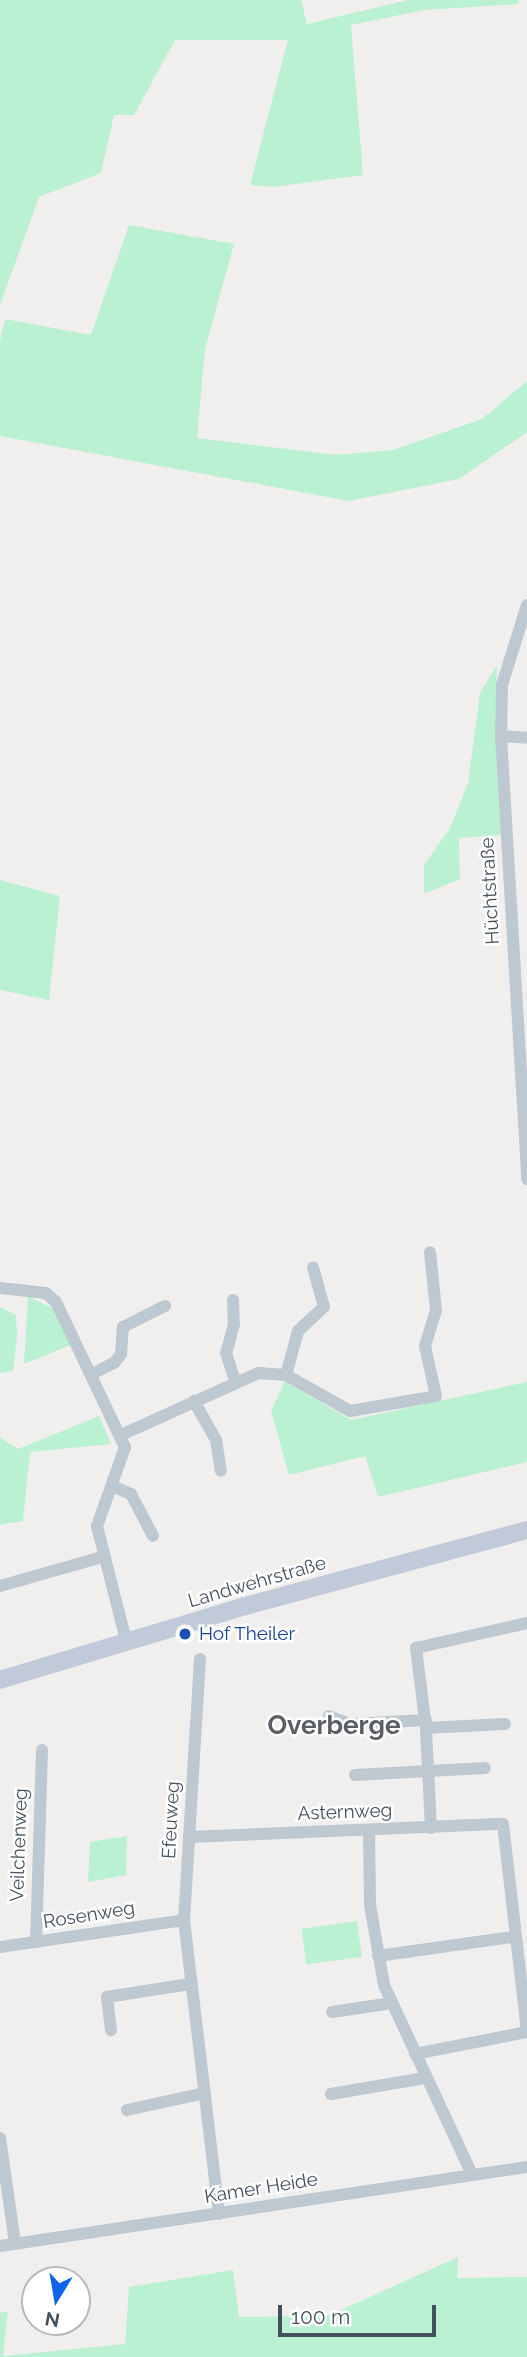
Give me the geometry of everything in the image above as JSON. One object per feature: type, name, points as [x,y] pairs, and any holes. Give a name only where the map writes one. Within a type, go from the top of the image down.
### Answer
[{"type":"main road","name":"Landwehrstraße","points":[[0,1680],[126,1641],[527,1530]]},
{"type":"street","name":"Hüchtstraße","points":[[527,605],[502,685],[501,736],[527,1179]]},
{"type":"street","points":[[501,736],[527,738]]},
{"type":"street","points":[[121,1435],[235,1380],[258,1373],[286,1375],[350,1411],[436,1396],[425,1346],[436,1310],[430,1251]]},
{"type":"street","points":[[286,1375],[298,1331],[324,1307],[313,1267]]},
{"type":"street","points":[[0,1288],[46,1293],[63,1314],[121,1435],[125,1447],[97,1527],[102,1557],[126,1641]]},
{"type":"street","points":[[233,1300],[234,1324],[226,1353],[235,1380]]},
{"type":"street","points":[[92,1374],[114,1363],[121,1354],[123,1327],[165,1306]]},
{"type":"street","points":[[194,1401],[216,1440],[221,1471]]},
{"type":"street","points":[[112,1486],[131,1494],[153,1536]]},
{"type":"street","points":[[0,1586],[102,1557]]},
{"type":"street","points":[[431,1828],[426,1724],[416,1648],[527,1623]]},
{"type":"street","name":"Efeuweg","points":[[200,1659],[184,1920],[219,2214]]},
{"type":"street","points":[[329,1716],[349,1724],[505,1724]]},
{"type":"street","name":"Veilchenweg","points":[[36,1942],[42,1750]]},
{"type":"street","points":[[355,1775],[485,1768]]},
{"type":"street","name":"Asternweg","points":[[189,1838],[503,1824],[512,1937]]},
{"type":"street","points":[[369,1830],[370,1905],[378,1956],[392,2003],[472,2175]]},
{"type":"street","name":"Rosenweg","points":[[0,1947],[184,1920]]},
{"type":"street","points":[[378,1956],[512,1937],[527,2032],[415,2054]]},
{"type":"street","points":[[111,2030],[107,1997],[191,1984]]},
{"type":"street","points":[[332,2012],[392,2003]]},
{"type":"street","points":[[331,2094],[425,2078]]},
{"type":"street","points":[[127,2110],[204,2093]]},
{"type":"street","points":[[0,2138],[15,2244]]},
{"type":"street","name":"Kamer Heide","points":[[0,2246],[527,2166]]},
{"type":"green space","points":[[0,0],[301,0],[307,24],[408,0],[518,0],[519,4],[424,10],[351,25],[363,175],[273,187],[250,185],[288,40],[175,40],[134,115],[114,115],[101,173],[39,197],[0,305]]},
{"type":"green space","points":[[129,225],[234,244],[205,349],[197,438],[336,455],[393,450],[482,419],[527,381],[527,432],[459,479],[349,501],[0,436],[0,341],[5,319],[91,335]]},
{"type":"green space","points":[[497,665],[495,733],[501,835],[459,838],[460,879],[424,894],[424,865],[450,828],[468,783],[480,693]]},
{"type":"green space","points":[[0,880],[60,896],[49,1000],[0,990]]},
{"type":"green space","points":[[28,1296],[54,1309],[71,1345],[24,1364]]},
{"type":"green space","points":[[0,1307],[16,1315],[17,1336],[13,1371],[0,1373]]},
{"type":"green space","points":[[285,1381],[351,1420],[527,1382],[527,1462],[378,1497],[365,1456],[289,1475],[271,1411]]},
{"type":"green space","points":[[99,1416],[111,1444],[30,1452],[23,1521],[0,1525],[0,1437],[18,1449]]},
{"type":"green space","points":[[127,1836],[126,1875],[88,1882],[90,1842]]},
{"type":"green space","points":[[357,1921],[362,1957],[307,1964],[302,1929]]},
{"type":"green space","points":[[458,2257],[457,2278],[527,2277],[527,2357],[0,2357],[0,2313],[8,2311],[3,2356],[125,2344],[129,2287],[233,2270],[239,2317],[328,2316]]},
{"type":"place","name":"Hof Theiler","points":[[185,1634]]},
{"type":"district","name":"Overberge","points":[[334,1726]]}]
